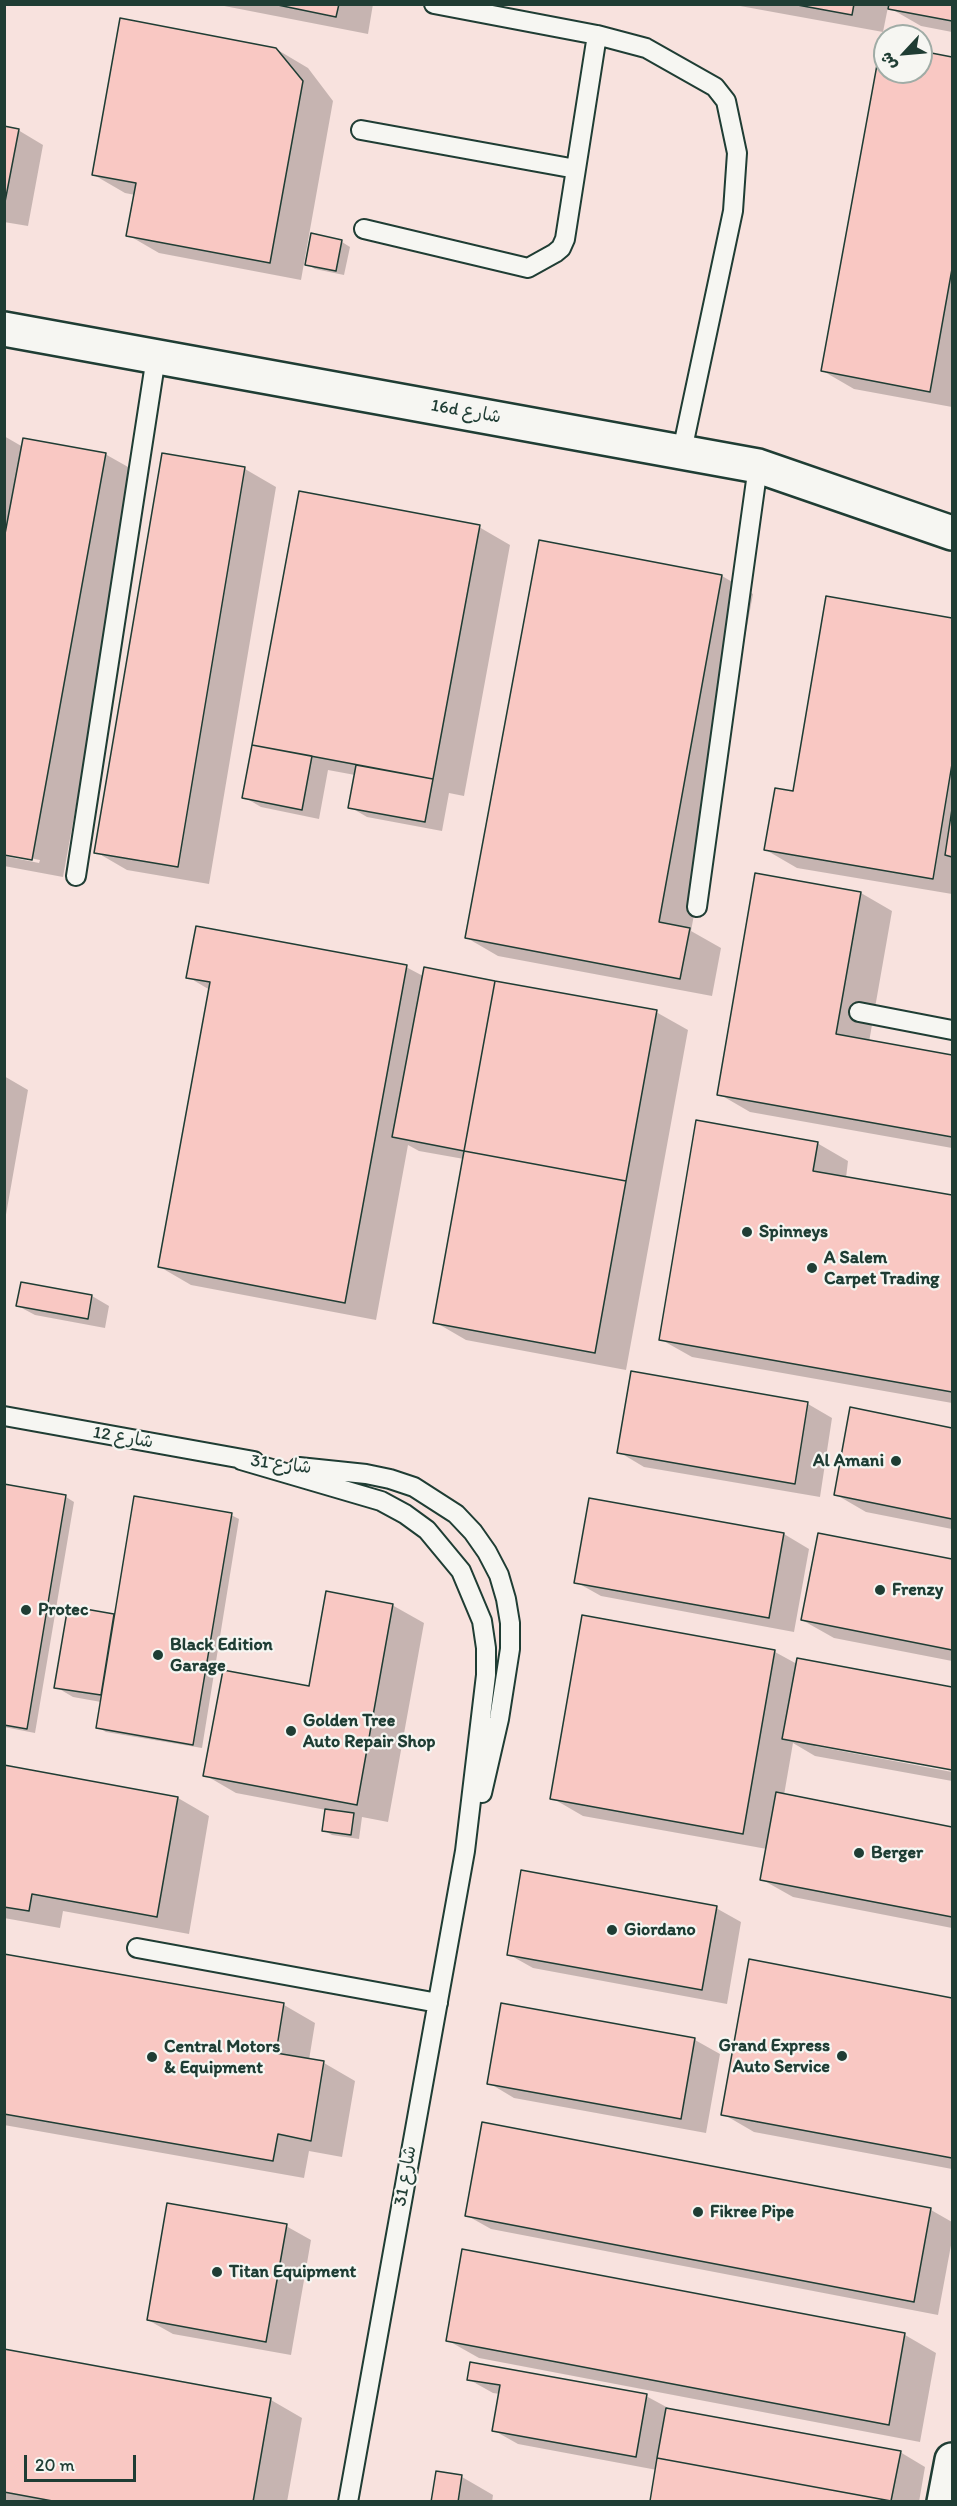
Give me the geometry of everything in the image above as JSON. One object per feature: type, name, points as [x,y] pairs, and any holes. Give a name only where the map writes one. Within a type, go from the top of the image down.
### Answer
[{"type":"street","name":"16d شارع","points":[[4,329],[758,466],[937,521],[952,533]]},
{"type":"street","points":[[944,2502],[952,2460]]},
{"type":"lane","points":[[434,4],[597,35],[646,48],[715,87],[726,101],[737,153],[733,211],[682,452]]},
{"type":"lane","points":[[364,229],[528,268],[561,248],[565,239],[597,35]]},
{"type":"lane","points":[[361,130],[576,169]]},
{"type":"lane","points":[[76,876],[156,357]]},
{"type":"lane","points":[[697,907],[758,466]]},
{"type":"lane","points":[[937,521],[952,546]]},
{"type":"lane","points":[[859,1012],[952,1030]]},
{"type":"lane","name":"شارع 12","points":[[4,1416],[242,1460]]},
{"type":"lane","name":"شارع 31","points":[[242,1460],[366,1474],[414,1487],[456,1514],[487,1552],[499,1575],[506,1599],[510,1623],[510,1649],[489,1763],[465,1851]]},
{"type":"lane","name":"شارع 31","points":[[242,1460],[381,1501],[405,1514],[426,1530],[461,1571],[482,1621],[486,1648],[486,1675],[465,1851],[348,2502]]},
{"type":"lane","points":[[137,1948],[438,2003]]},
{"type":"shaded area","points":[[5,5],[952,5],[952,2501],[5,2502]]},
{"type":"building","points":[[273,4],[339,4],[336,17]]},
{"type":"building","points":[[792,4],[854,4],[852,15]]},
{"type":"building","points":[[889,4],[952,4],[952,21],[888,9]]},
{"type":"building","points":[[120,18],[276,48],[303,81],[270,263],[126,236],[136,183],[92,175]]},
{"type":"building","points":[[933,53],[952,57],[952,269],[930,392],[821,371],[874,84],[933,84]]},
{"type":"building","points":[[4,126],[19,129],[4,207]]},
{"type":"building","points":[[311,233],[342,240],[336,271],[305,265]]},
{"type":"building","points":[[23,438],[106,453],[32,860],[4,855],[4,539]]},
{"type":"building","points":[[162,453],[245,467],[178,867],[94,853]]},
{"type":"building","points":[[299,491],[480,525],[433,779],[252,745]]},
{"type":"building","points":[[539,540],[722,575],[659,922],[690,928],[680,979],[465,938]]},
{"type":"building","points":[[826,596],[952,618],[952,764],[933,879],[764,850],[775,788],[793,791]]},
{"type":"building","points":[[252,745],[312,756],[302,810],[242,798]]},
{"type":"building","points":[[356,765],[433,779],[425,822],[348,808]]},
{"type":"building","points":[[952,809],[952,857],[945,855]]},
{"type":"building","points":[[755,873],[861,892],[836,1034],[952,1055],[952,1137],[717,1095]]},
{"type":"building","points":[[196,926],[407,965],[345,1303],[158,1267],[210,982],[186,978]]},
{"type":"building","points":[[424,967],[495,981],[464,1151],[392,1137]]},
{"type":"building","points":[[495,981],[657,1010],[626,1181],[464,1151]]},
{"type":"building","name":"A Salem Carpet Trading","points":[[696,1120],[818,1142],[813,1171],[952,1195],[952,1392],[659,1340]]},
{"type":"building","points":[[464,1151],[626,1181],[595,1353],[433,1323]]},
{"type":"building","points":[[21,1282],[92,1295],[88,1319],[16,1306]]},
{"type":"building","points":[[631,1371],[808,1402],[795,1484],[617,1453]]},
{"type":"building","name":"Al Amani","points":[[850,1407],[952,1428],[952,1519],[834,1495]]},
{"type":"building","name":"Protec","points":[[4,1484],[66,1495],[27,1729],[4,1725]]},
{"type":"building","name":"Black Edition Garage","points":[[134,1496],[232,1513],[193,1745],[96,1728]]},
{"type":"building","points":[[589,1498],[784,1533],[769,1618],[574,1583]]},
{"type":"building","name":"Frenzy","points":[[818,1533],[952,1559],[952,1650],[801,1620]]},
{"type":"building","name":"Golden Tree Auto Repair Shop","points":[[326,1591],[393,1604],[357,1805],[203,1776],[223,1670],[309,1686]]},
{"type":"building","points":[[68,1606],[114,1614],[101,1695],[54,1688]]},
{"type":"building","points":[[582,1615],[775,1650],[743,1834],[550,1799]]},
{"type":"building","points":[[797,1658],[952,1687],[952,1770],[782,1739]]},
{"type":"building","points":[[4,1765],[178,1797],[157,1917],[32,1894],[29,1911],[4,1907]]},
{"type":"building","name":"Berger","points":[[776,1792],[952,1827],[952,1917],[760,1880]]},
{"type":"building","points":[[325,1809],[354,1813],[351,1835],[322,1831]]},
{"type":"building","name":"Giordano","points":[[521,1870],[717,1906],[702,1990],[507,1955]]},
{"type":"building","name":"Central Motors & Equipment","points":[[4,1954],[284,2003],[276,2053],[324,2061],[311,2141],[278,2134],[273,2161],[4,2114]]},
{"type":"building","name":"Grand Express Auto Service","points":[[749,1959],[952,1998],[952,2158],[721,2115]]},
{"type":"building","points":[[501,2003],[695,2038],[681,2119],[487,2084]]},
{"type":"building","name":"Fikree Pipe","points":[[482,2122],[931,2208],[914,2302],[465,2216]]},
{"type":"building","name":"Titan Equipment","points":[[167,2203],[287,2224],[266,2342],[147,2320]]},
{"type":"building","points":[[462,2249],[905,2333],[889,2425],[446,2341]]},
{"type":"building","points":[[4,2349],[271,2398],[253,2502],[58,2502],[4,2492]]},
{"type":"building","points":[[470,2362],[647,2394],[636,2457],[492,2431],[500,2385],[467,2380]]},
{"type":"building","points":[[666,2408],[901,2451],[891,2501],[657,2458]]},
{"type":"building","points":[[657,2458],[891,2501],[891,2502],[650,2501]]},
{"type":"building","points":[[436,2471],[462,2475],[458,2502],[431,2502]]},
{"type":"place","name":"Spinneys","points":[[747,1232]]},
{"type":"place","name":"A Salem Carpet Trading","points":[[812,1268]]},
{"type":"place","name":"Al Amani","points":[[896,1461]]},
{"type":"place","name":"Frenzy","points":[[880,1590]]},
{"type":"place","name":"Protec","points":[[26,1610]]},
{"type":"place","name":"Black Edition Garage","points":[[158,1655]]},
{"type":"place","name":"Golden Tree Auto Repair Shop","points":[[291,1731]]},
{"type":"place","name":"Berger","points":[[859,1853]]},
{"type":"place","name":"Giordano","points":[[612,1930]]},
{"type":"place","name":"Grand Express Auto Service","points":[[842,2056]]},
{"type":"place","name":"Central Motors & Equipment","points":[[152,2057]]},
{"type":"place","name":"Fikree Pipe","points":[[698,2212]]},
{"type":"place","name":"Titan Equipment","points":[[217,2272]]}]
